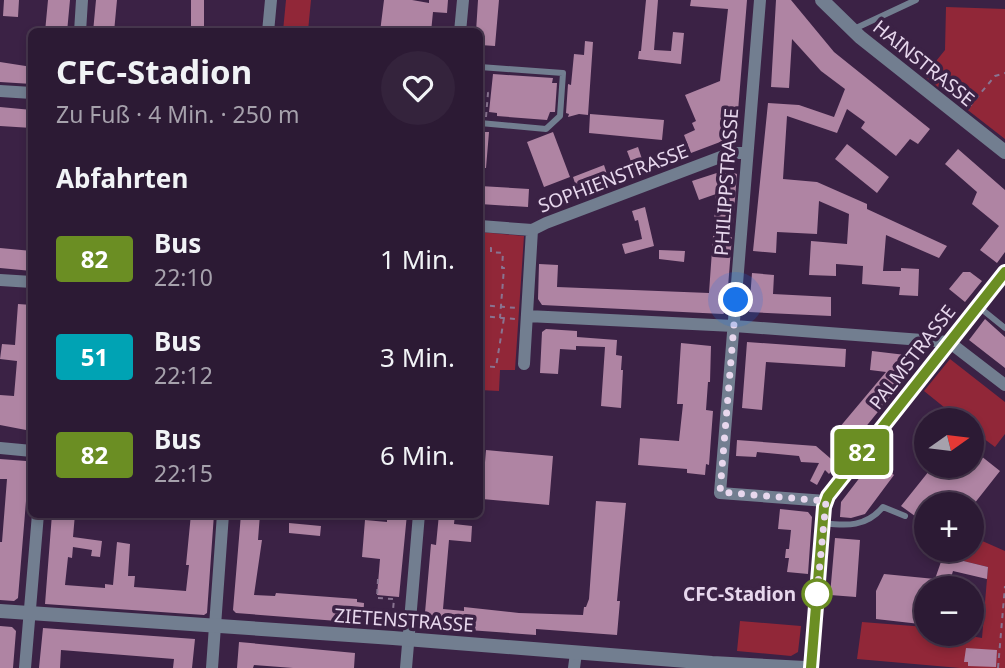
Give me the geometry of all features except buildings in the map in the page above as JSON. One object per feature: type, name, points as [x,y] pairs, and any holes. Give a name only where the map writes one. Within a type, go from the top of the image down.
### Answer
[{"type":"main road","name":"PALMSTRASSE","points":[[826,501],[831,491],[1005,272]]},
{"type":"main road","points":[[811,668],[826,501]]},
{"type":"street","points":[[80,28],[82,0]]},
{"type":"street","points":[[268,28],[271,0]]},
{"type":"street","points":[[460,28],[463,0]]},
{"type":"street","name":"PHILIPPSTRASSE","points":[[760,0],[720,492],[826,501]]},
{"type":"street","name":"HAINSTRASSE","points":[[822,0],[853,30],[1005,152]]},
{"type":"street","points":[[0,91],[28,93]]},
{"type":"street","name":"SOPHIENSTRASSE","points":[[532,230],[546,222],[731,153],[747,153]]},
{"type":"street","points":[[483,226],[532,230],[524,364]]},
{"type":"street","points":[[0,280],[28,282]]},
{"type":"street","points":[[527,314],[949,342],[1005,385]]},
{"type":"street","points":[[0,448],[28,451]]},
{"type":"street","points":[[25,668],[38,518]]},
{"type":"street","points":[[212,668],[223,518]]},
{"type":"street","points":[[406,668],[419,518]]},
{"type":"street","name":"ZIETENSTRASSE","points":[[0,611],[409,639],[575,660],[805,668]]},
{"type":"lane","points":[[853,30],[916,0]]},
{"type":"lane","points":[[483,67],[564,74],[560,116],[546,129],[483,124]]},
{"type":"lane","points":[[978,306],[1005,328]]},
{"type":"lane","points":[[823,523],[857,525],[874,517],[883,507],[905,516]]},
{"type":"path","points":[[962,118],[986,84],[995,76],[1005,73]]},
{"type":"path","points":[[483,94],[490,92],[483,120]]},
{"type":"path","points":[[483,247],[491,248],[491,252],[503,253],[502,318],[496,367],[483,366]]},
{"type":"path","points":[[483,305],[527,314]]},
{"type":"path","points":[[483,316],[502,318],[527,314]]},
{"type":"path","points":[[378,579],[376,598],[394,599],[393,610]]},
{"type":"path","points":[[998,668],[1005,586]]},
{"type":"shaded area","points":[[286,0],[311,0],[308,28],[283,28]]},
{"type":"shaded area","points":[[946,7],[1005,9],[1005,139],[924,76],[945,50]]},
{"type":"shaded area","points":[[483,232],[524,236],[515,370],[500,370],[499,391],[483,390]]},
{"type":"shaded area","points":[[950,359],[1005,402],[1005,434],[995,447],[984,439],[984,408],[945,408],[924,391]]},
{"type":"shaded area","points":[[984,542],[1005,551],[1005,668],[960,668],[857,659],[862,622],[914,626],[914,646],[984,646],[988,567],[968,562],[984,562]]},
{"type":"shaded area","points":[[740,621],[801,626],[798,652],[791,656],[737,651]]},
{"type":"bus line","name":"82","points":[[811,668],[824,507],[828,496],[1005,272]]},
{"type":"place","name":"CFC-Stadion","points":[[817,594]]},
{"type":"route","points":[[736,300],[720,492],[826,501],[817,594]]}]
